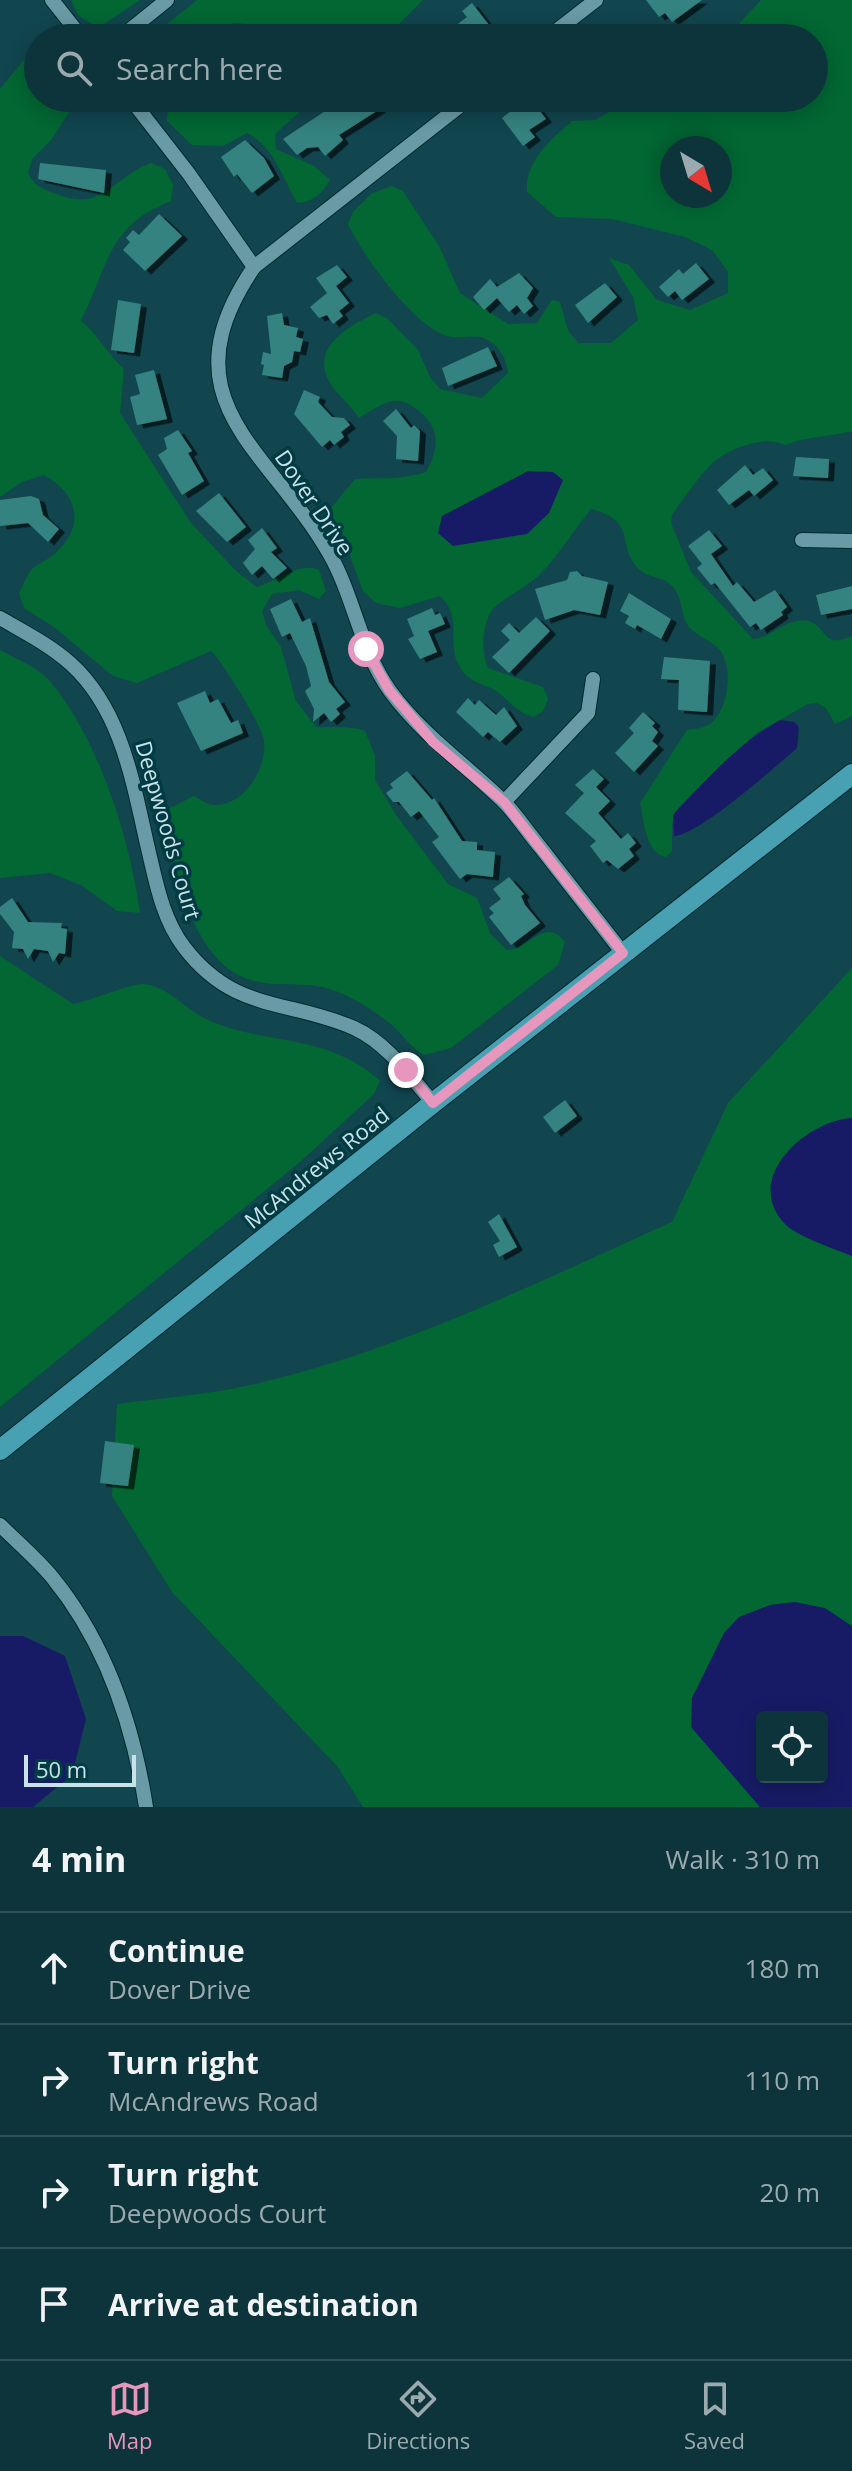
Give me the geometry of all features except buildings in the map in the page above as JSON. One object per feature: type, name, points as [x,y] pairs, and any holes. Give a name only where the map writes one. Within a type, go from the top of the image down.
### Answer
[{"type":"main road","name":"McAndrews Road","points":[[0,1450],[433,1103],[852,774]]},
{"type":"street","points":[[52,0],[71,24]]},
{"type":"street","points":[[137,24],[167,0]]},
{"type":"street","points":[[565,24],[596,0]]},
{"type":"street","points":[[141,112],[254,267]]},
{"type":"street","name":"Dover Drive","points":[[452,112],[254,267],[231,301],[219,339],[218,379],[230,418],[329,553],[366,649],[389,690],[433,742],[504,802],[623,953]]},
{"type":"street","points":[[802,540],[852,541]]},
{"type":"street","name":"Deepwoods Court","points":[[0,618],[47,645],[72,664],[93,688],[125,751],[167,918],[182,945],[206,972],[232,991],[267,1005],[313,1014],[356,1029],[383,1048],[433,1103]]},
{"type":"street","points":[[504,802],[588,713],[593,679]]},
{"type":"street","points":[[0,1525],[52,1578],[105,1661],[136,1747],[146,1807]]},
{"type":"green space","points":[[71,0],[140,0],[104,24],[92,24],[78,15]]},
{"type":"green space","points":[[197,0],[423,0],[399,24],[167,24]]},
{"type":"green space","points":[[761,0],[852,0],[852,431],[785,445],[759,442],[730,451],[699,478],[672,515],[671,523],[691,572],[753,639],[800,621],[808,621],[819,627],[830,639],[842,640],[852,636],[852,716],[835,724],[826,708],[817,703],[808,704],[755,734],[678,809],[672,824],[672,851],[666,857],[659,854],[650,842],[640,803],[687,730],[708,725],[722,709],[727,688],[727,666],[719,649],[689,627],[673,587],[637,567],[621,526],[615,520],[591,509],[542,572],[502,601],[489,615],[484,638],[488,668],[543,687],[548,699],[543,711],[534,717],[495,690],[466,675],[455,654],[452,615],[440,596],[400,608],[376,603],[363,591],[350,556],[331,526],[332,507],[355,479],[398,478],[426,472],[436,439],[431,424],[407,403],[390,402],[359,418],[330,383],[325,370],[328,348],[344,331],[376,313],[388,319],[418,350],[430,377],[440,389],[482,398],[508,373],[503,356],[491,342],[480,337],[444,335],[431,328],[389,287],[348,224],[353,212],[371,194],[391,186],[403,191],[439,246],[460,293],[508,324],[537,323],[552,300],[560,302],[568,330],[578,343],[611,343],[638,320],[633,297],[609,258],[629,265],[657,300],[690,310],[728,293],[728,272],[712,250],[685,237],[612,219],[556,217],[527,192],[530,170],[540,152],[572,121],[595,120],[609,112],[828,112],[828,24],[738,24]]},
{"type":"green space","points":[[24,60],[24,112],[69,112],[52,139],[32,159],[28,173],[44,189],[72,199],[86,199],[97,196],[151,163],[165,169],[173,185],[171,201],[134,222],[122,235],[112,249],[81,321],[124,369],[120,413],[191,523],[236,571],[257,587],[296,570],[319,570],[326,591],[319,599],[299,590],[272,594],[262,611],[266,625],[281,647],[296,701],[316,727],[365,731],[375,756],[375,780],[396,815],[448,884],[477,898],[490,933],[507,950],[551,932],[565,942],[558,965],[451,1048],[424,1055],[387,1022],[346,996],[320,986],[255,981],[226,967],[210,950],[186,904],[173,852],[170,808],[194,796],[211,805],[227,803],[252,783],[262,762],[264,741],[250,709],[211,651],[137,683],[113,676],[54,627],[24,608],[19,593],[33,568],[63,545],[74,523],[74,512],[65,492],[44,475],[22,482],[0,497],[0,89]]},
{"type":"green space","points":[[168,112],[299,112],[275,134],[276,149],[314,166],[330,180],[317,196],[297,203],[277,164],[257,139],[247,133],[223,146],[192,145],[167,121]]},
{"type":"green space","points":[[0,650],[48,679],[82,729],[120,821],[140,913],[117,911],[81,885],[50,873],[0,878]]},
{"type":"green space","points":[[0,956],[73,1004],[138,984],[153,986],[208,1020],[252,1034],[318,1047],[360,1066],[380,1081],[374,1094],[300,1162],[0,1407]]},
{"type":"green space","points":[[852,968],[852,1807],[363,1807],[337,1766],[172,1592],[112,1496],[117,1404],[234,1388],[359,1354],[465,1314],[672,1222],[728,1103]]},
{"type":"shaded area","points":[[528,471],[553,472],[563,480],[549,513],[527,534],[453,546],[438,533],[442,516]]},
{"type":"shaded area","points":[[780,720],[794,722],[799,727],[797,748],[718,813],[686,833],[674,836],[673,815],[678,809],[738,750]]},
{"type":"shaded area","points":[[852,1118],[852,1256],[790,1229],[774,1207],[771,1189],[775,1171],[799,1141],[834,1122]]},
{"type":"shaded area","points":[[795,1602],[825,1608],[852,1626],[852,1807],[760,1807],[691,1727],[692,1698],[724,1633],[739,1617],[770,1605]]},
{"type":"shaded area","points":[[0,1636],[23,1636],[65,1656],[86,1719],[72,1775],[33,1807],[0,1807]]},
{"type":"route","points":[[366,649],[389,690],[433,742],[504,802],[623,953],[433,1103],[406,1070]]}]
